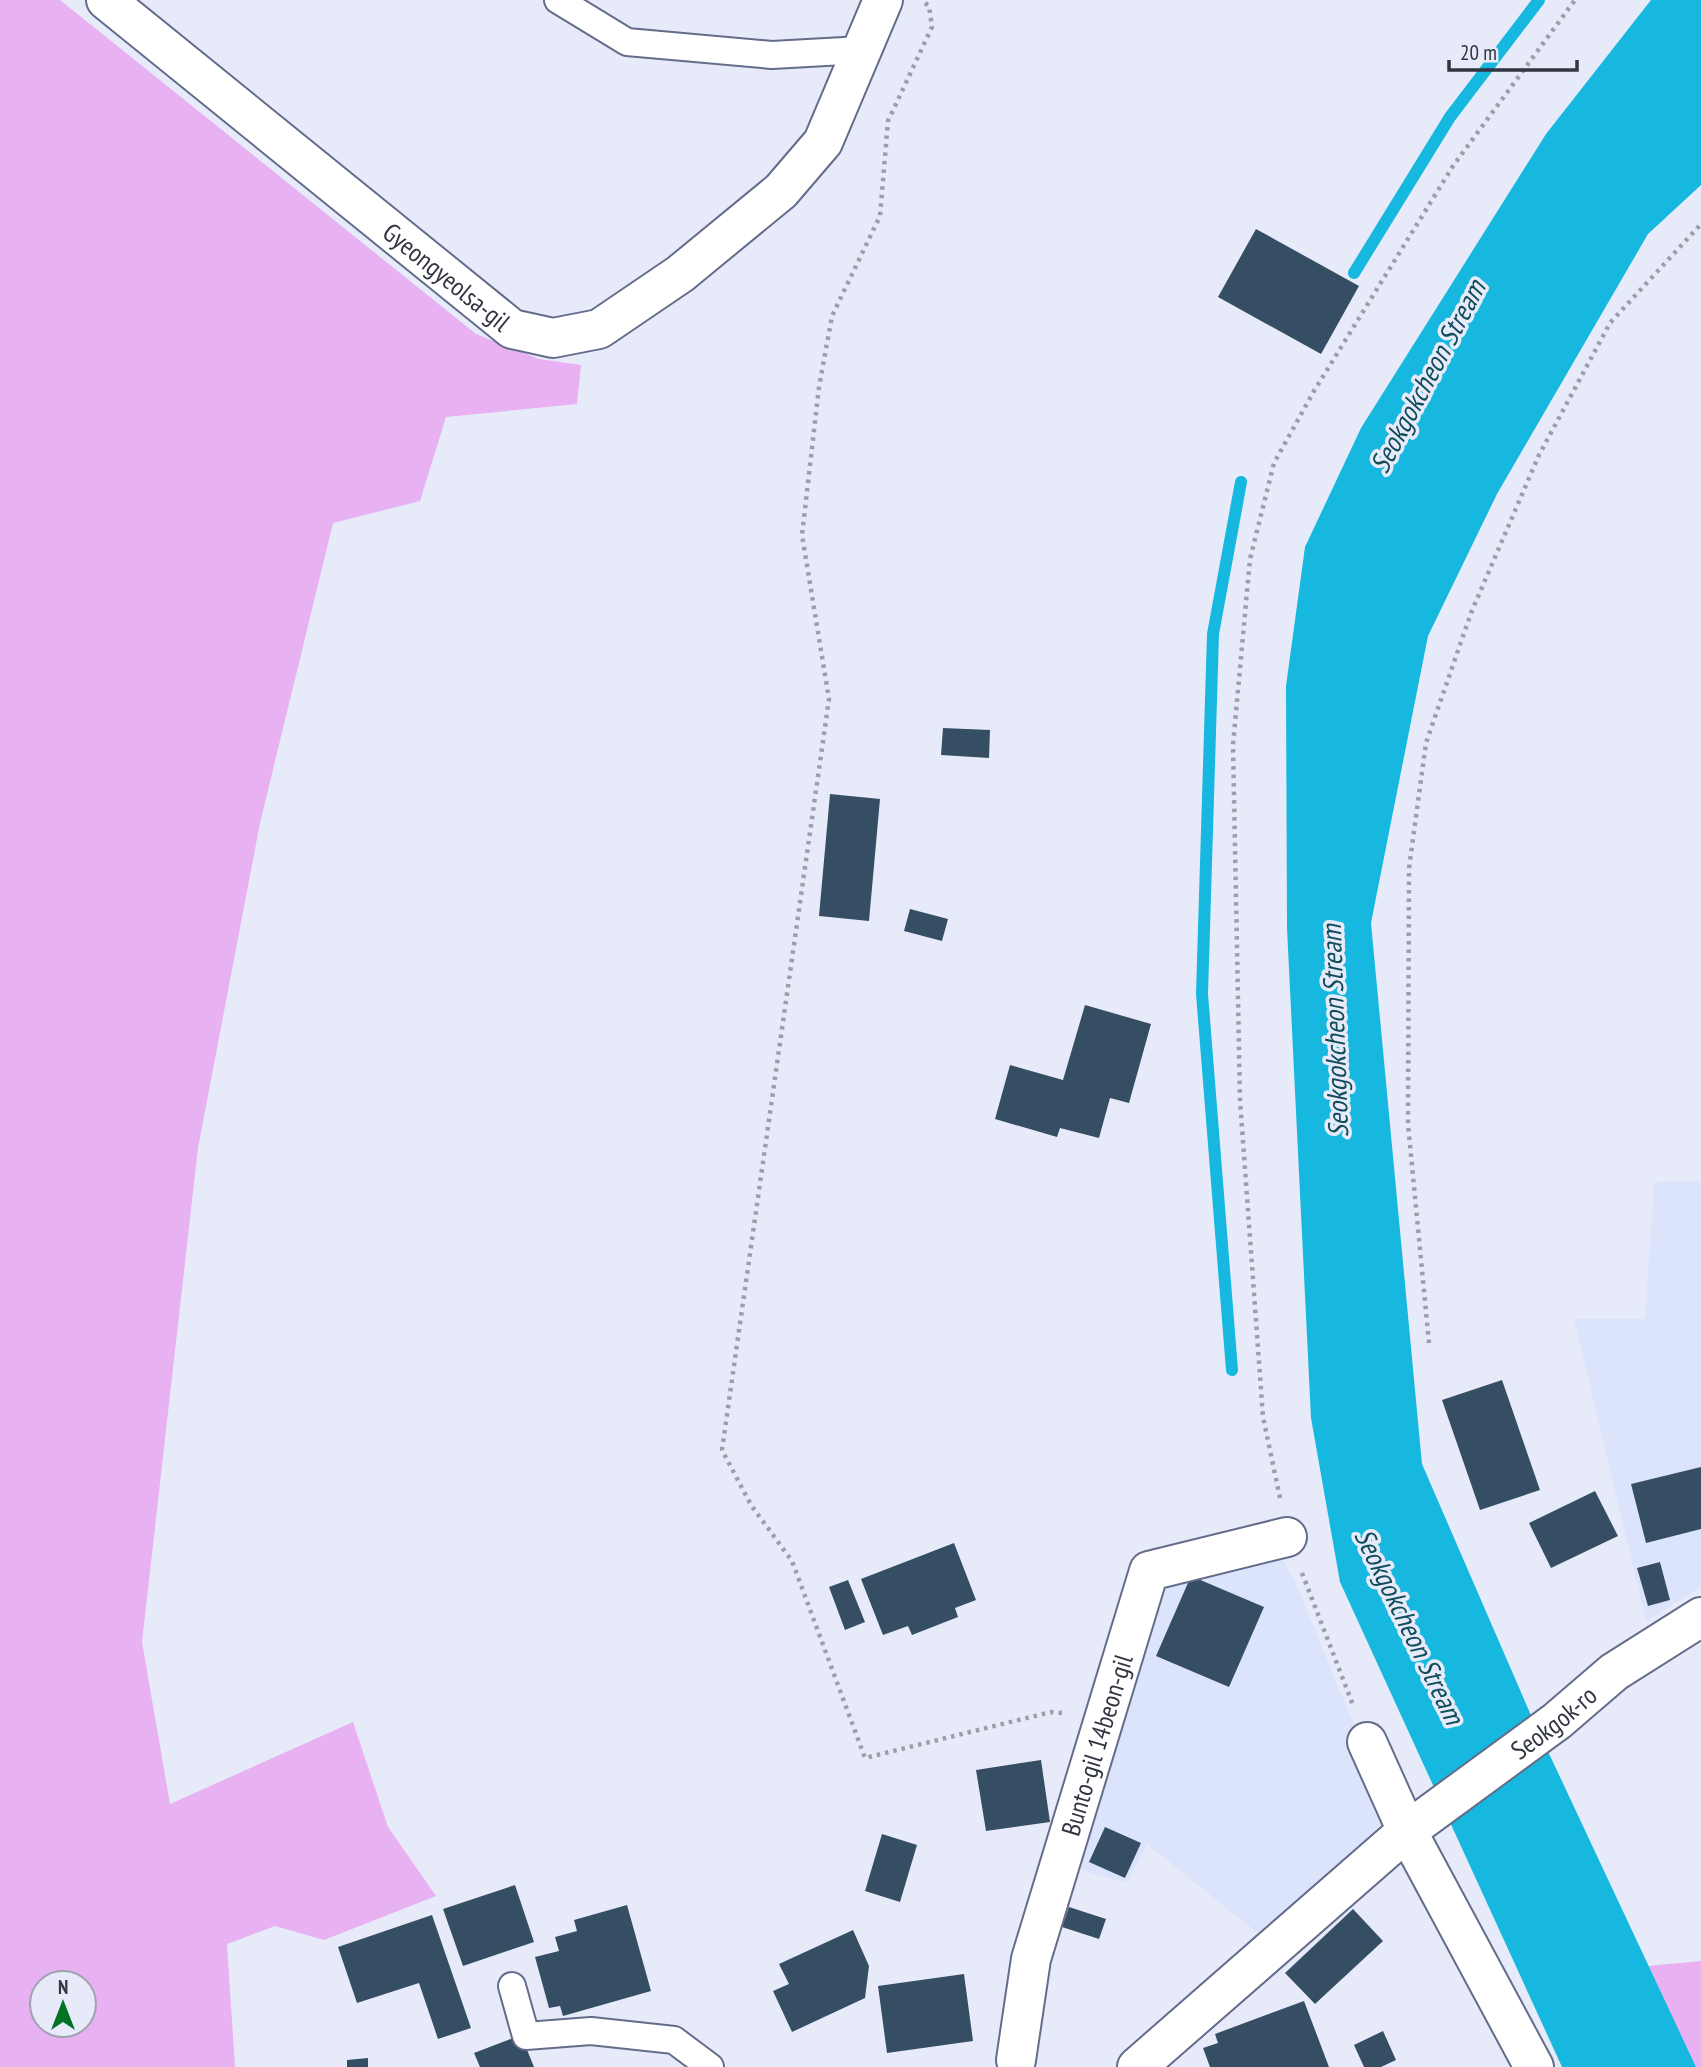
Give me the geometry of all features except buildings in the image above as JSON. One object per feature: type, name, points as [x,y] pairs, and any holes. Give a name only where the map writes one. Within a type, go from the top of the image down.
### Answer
[{"type":"street","name":"Gyeongyeolsa-gil","points":[[106,0],[512,330],[553,338],[599,330],[680,274],[781,191],[823,142],[883,0]]},
{"type":"street","name":"Bunto-gil 14beon-gil","points":[[1018,2065],[1031,1959],[1149,1571],[1287,1537]]},
{"type":"street","name":"Seokgok-ro","points":[[1137,2067],[1406,1831],[1557,1721],[1614,1672],[1701,1617]]},
{"type":"street","points":[[1367,1742],[1406,1831],[1534,2067]]},
{"type":"lane","points":[[558,0],[627,42],[772,55],[862,50]]},
{"type":"lane","points":[[512,1986],[526,2036],[591,2031],[674,2040],[710,2067]]},
{"type":"path","points":[[921,0],[929,6],[932,27],[888,121],[880,216],[832,316],[819,387],[802,535],[828,699],[722,1450],[751,1505],[792,1561],[865,1758],[1051,1712],[1105,1714]]},
{"type":"path","points":[[1367,1742],[1287,1537],[1263,1417],[1240,1100],[1233,745],[1251,559],[1275,463],[1314,391],[1453,166],[1575,0]]},
{"type":"path","points":[[1429,1343],[1408,1124],[1409,869],[1426,743],[1471,613],[1539,455],[1610,323],[1701,224]]},
{"type":"shaded area","points":[[0,0],[60,0],[476,334],[539,359],[581,365],[577,404],[446,417],[420,501],[333,523],[260,823],[198,1148],[142,1642],[170,1804],[353,1722],[388,1827],[436,1896],[324,1940],[275,1926],[227,1944],[235,2067],[0,2067]]},
{"type":"shaded area","points":[[1701,1181],[1701,1587],[1646,1621],[1574,1319],[1645,1319],[1654,1182]]},
{"type":"shaded area","points":[[1263,1553],[1283,1559],[1294,1579],[1384,1798],[1385,1821],[1265,1939],[1147,1844],[1127,1883],[1067,1866],[1160,1576]]},
{"type":"shaded area","points":[[1701,1961],[1701,2067],[1696,2067],[1647,1966]]},
{"type":"water","name":"Seokgokcheon Stream","points":[[1651,0],[1701,0],[1701,185],[1648,234],[1497,494],[1428,636],[1371,923],[1422,1464],[1530,1713],[1696,2067],[1562,2067],[1340,1582],[1311,1418],[1287,928],[1286,686],[1305,547],[1361,428],[1546,134]]},
{"type":"waterway","points":[[1354,273],[1450,117],[1539,0]]},
{"type":"waterway","points":[[1232,1370],[1202,994],[1213,634],[1241,482]]}]
